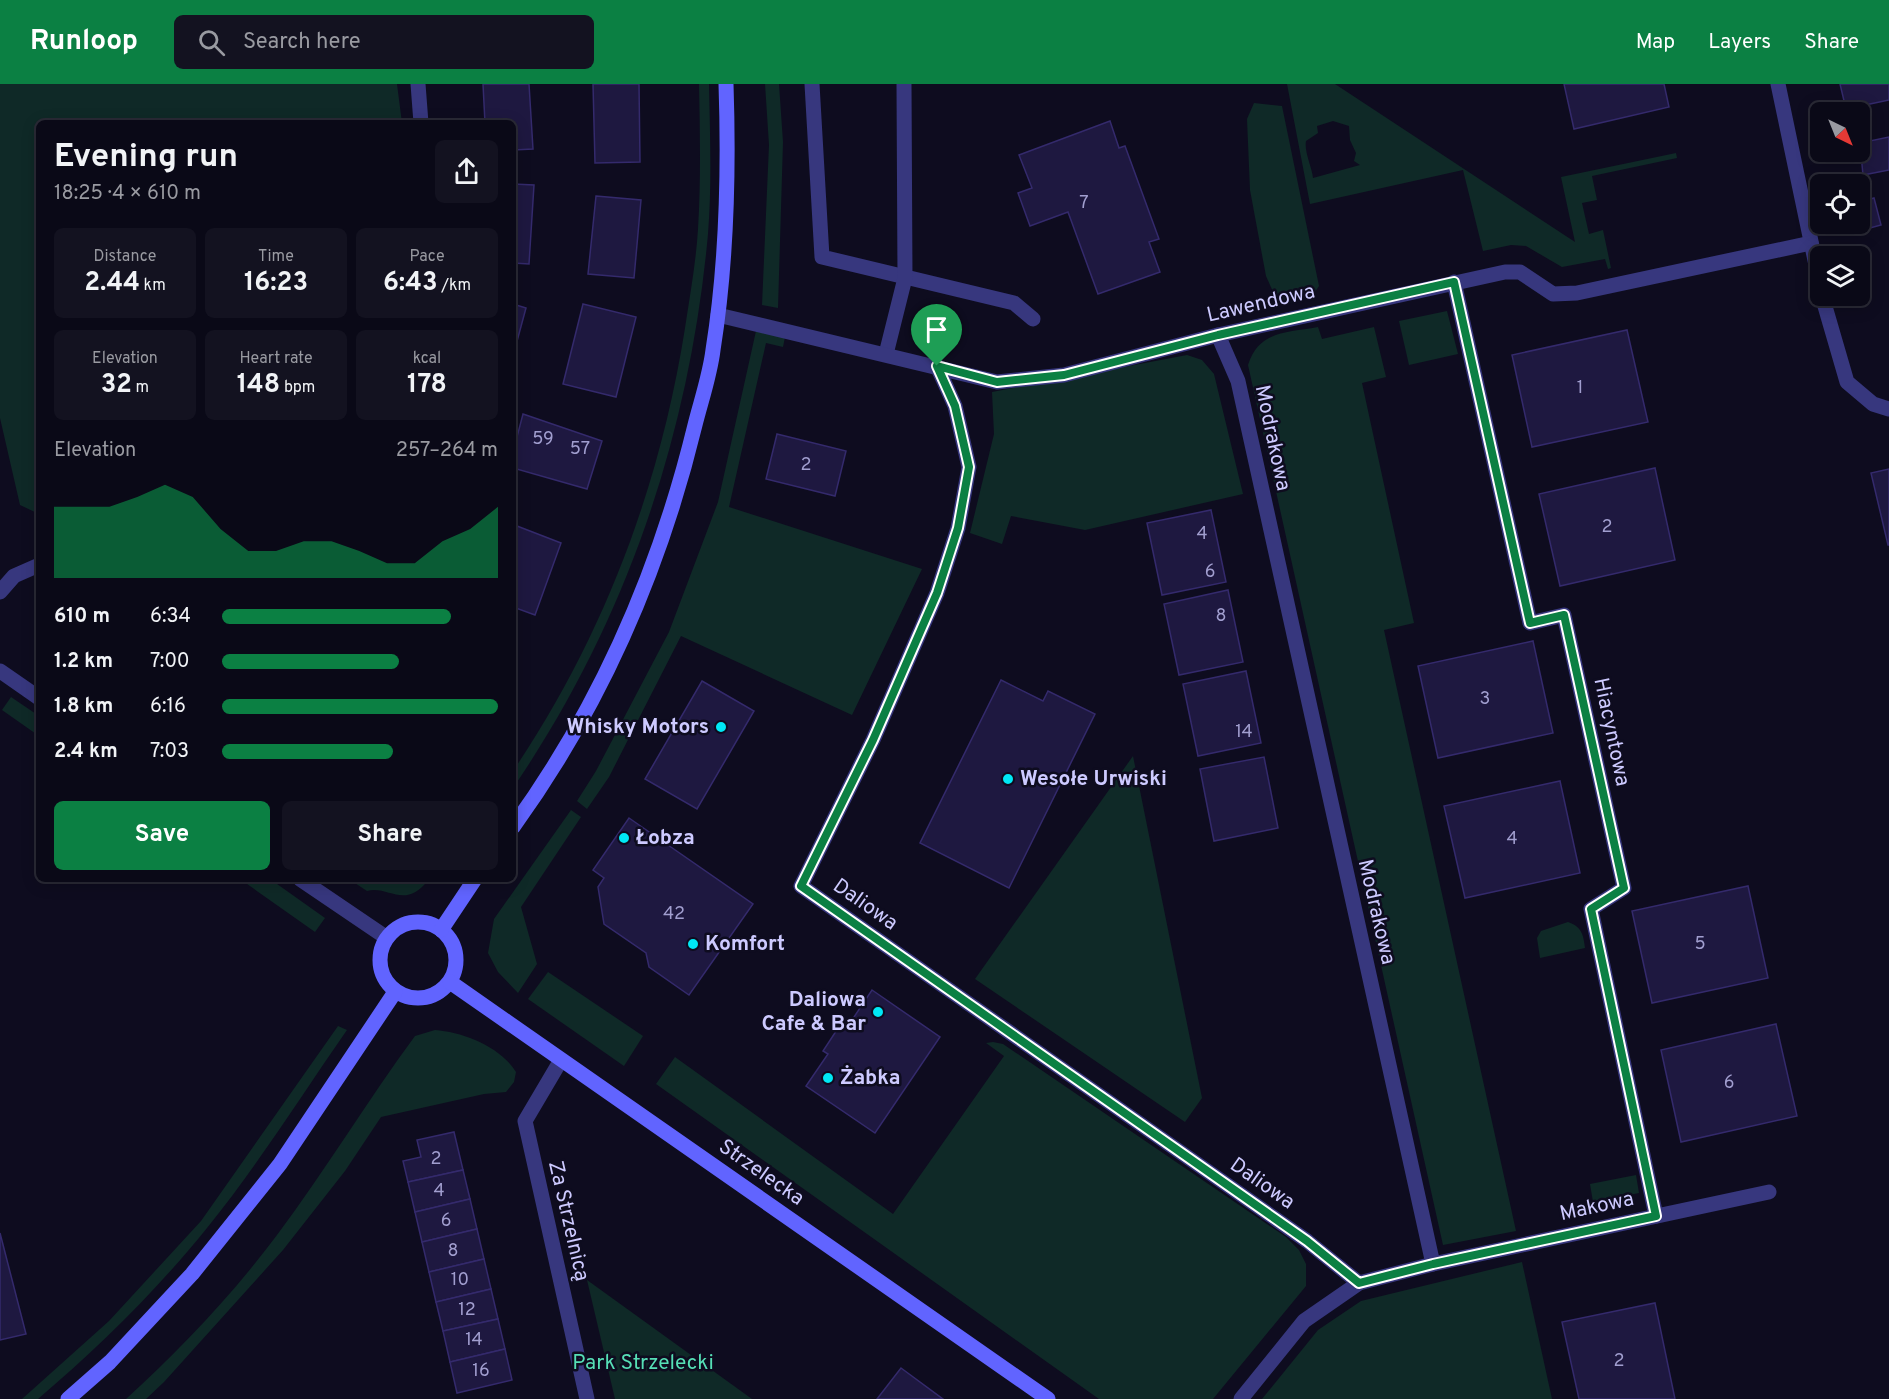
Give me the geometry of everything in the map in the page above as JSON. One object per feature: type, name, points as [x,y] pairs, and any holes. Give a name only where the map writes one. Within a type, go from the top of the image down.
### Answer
[{"type":"street","points":[[418,84],[421,120]]},
{"type":"street","points":[[516,822],[576,729],[646,585],[672,514],[713,353],[718,315],[728,201],[726,84]]},
{"type":"street","points":[[812,84],[822,257],[1014,303],[1032,319]]},
{"type":"street","points":[[886,354],[905,278],[904,84]]},
{"type":"street","points":[[1778,84],[1812,246]]},
{"type":"street","name":"Lawendowa","points":[[718,315],[997,382],[1050,377],[1218,335],[1505,272],[1520,272],[1553,294],[1577,293],[1811,243]]},
{"type":"street","name":"Hiacyntowa","points":[[1454,282],[1530,623],[1564,615],[1624,888],[1591,909],[1656,1216]]},
{"type":"street","points":[[1825,306],[1847,382],[1873,404],[1889,409]]},
{"type":"street","name":"Modrakowa","points":[[1218,335],[1238,381],[1433,1264]]},
{"type":"street","name":"Daliowa","points":[[937,366],[955,406],[969,467],[958,528],[937,593],[887,708],[801,886],[1307,1241],[1359,1283]]},
{"type":"street","points":[[0,592],[14,576],[36,566]]},
{"type":"street","points":[[0,671],[36,696]]},
{"type":"street","points":[[304,882],[387,938]]},
{"type":"street","points":[[441,930],[473,882]]},
{"type":"street","points":[[412,923],[430,924],[441,930],[455,948],[457,960],[450,982],[431,997],[413,998],[395,992],[382,973],[380,961],[387,938],[395,930],[412,923]]},
{"type":"street","name":"Strzelecka","points":[[450,982],[1048,1399]]},
{"type":"street","points":[[68,1399],[110,1362],[192,1274],[280,1164],[395,992]]},
{"type":"street","name":"Za Strzelnicą","points":[[561,1060],[525,1121],[587,1399]]},
{"type":"street","name":"Makowa","points":[[1433,1264],[1769,1192]]},
{"type":"street","points":[[1241,1399],[1304,1321],[1359,1283],[1433,1264]]},
{"type":"green space","points":[[0,84],[397,84],[402,120],[36,120],[36,513],[20,505],[0,418]]},
{"type":"green space","points":[[699,84],[709,84],[708,234],[699,308],[686,381],[668,453],[646,524],[620,593],[589,660],[553,725],[516,783],[516,766],[574,668],[600,614],[643,503],[660,446],[674,387],[696,254],[700,193]]},
{"type":"green space","points":[[765,84],[779,84],[783,142],[778,308],[762,305],[769,145]]},
{"type":"green space","points":[[1287,84],[1335,84],[1575,242],[1561,177],[1676,153],[1677,158],[1592,176],[1597,200],[1582,203],[1589,234],[1603,230],[1611,268],[1608,269],[1605,259],[1562,267],[1526,246],[1511,245],[1483,251],[1463,170],[1310,204]],"holes":[[[1333,121],[1349,126],[1350,140],[1356,153],[1354,161],[1360,165],[1313,178],[1306,141],[1318,133],[1317,126]]]},
{"type":"green space","points":[[1254,103],[1282,106],[1319,286],[1311,298],[1279,305],[1266,276],[1250,190],[1247,119]]},
{"type":"green space","points":[[1447,311],[1458,354],[1409,365],[1399,321]]},
{"type":"green space","points":[[1318,327],[1322,339],[1374,327],[1386,377],[1362,383],[1414,623],[1384,630],[1516,1231],[1443,1245],[1248,365],[1259,345],[1267,339],[1285,332]]},
{"type":"green space","points":[[756,331],[785,337],[783,347],[766,343],[729,507],[922,569],[852,715],[681,636],[609,777],[587,809],[577,801],[596,771],[669,632],[718,502]]},
{"type":"green space","points":[[1187,355],[1202,360],[1214,374],[1243,494],[1085,530],[1011,516],[1002,544],[970,533],[994,434],[992,392]]},
{"type":"green space","points":[[11,697],[36,714],[36,734],[2,710]]},
{"type":"green space","points":[[1133,756],[1202,1098],[1185,1122],[975,979]]},
{"type":"green space","points":[[571,810],[581,817],[521,907],[537,964],[518,993],[498,972],[488,953],[494,919]]},
{"type":"green space","points":[[244,882],[274,882],[325,918],[315,932]]},
{"type":"green space","points":[[354,882],[426,882],[412,894],[397,895],[383,891],[367,891]]},
{"type":"green space","points":[[1568,922],[1581,932],[1585,948],[1540,958],[1537,938],[1541,931]]},
{"type":"green space","points":[[548,972],[643,1036],[624,1066],[528,999]]},
{"type":"green space","points":[[338,1026],[347,1030],[244,1180],[188,1251],[127,1317],[61,1379],[38,1399],[22,1399],[109,1321],[201,1221]]},
{"type":"green space","points":[[435,1030],[457,1034],[491,1048],[501,1055],[516,1072],[514,1082],[506,1092],[484,1094],[381,1117],[345,1171],[283,1250],[164,1382],[146,1399],[126,1399],[186,1341],[242,1279],[295,1211],[415,1036]]},
{"type":"green space","points":[[986,1043],[1003,1044],[1286,1237],[1299,1250],[1306,1264],[1306,1286],[1213,1399],[1099,1399],[656,1084],[675,1057],[893,1214],[1004,1056]]},
{"type":"green space","points":[[1636,1175],[1639,1193],[1593,1202],[1590,1184]]},
{"type":"green space","points":[[1522,1262],[1552,1399],[1262,1399],[1318,1330],[1361,1301]]},
{"type":"green space","name":"Park Strzelecki","points":[[587,1280],[752,1399],[615,1399]]},
{"type":"building","points":[[483,84],[529,84],[533,149],[516,150],[516,120],[485,120]]},
{"type":"building","points":[[593,84],[639,84],[640,162],[595,163]]},
{"type":"building","points":[[1564,84],[1664,84],[1669,107],[1574,129]]},
{"type":"building","points":[[1840,84],[1889,84],[1889,100],[1870,104],[1870,102],[1844,102]]},
{"type":"building","points":[[1110,121],[1119,148],[1125,146],[1159,239],[1149,242],[1160,272],[1098,294],[1068,212],[1030,226],[1018,193],[1032,188],[1019,155]]},
{"type":"building","points":[[1889,137],[1889,170],[1863,174],[1862,162],[1870,162],[1870,141]]},
{"type":"building","points":[[516,184],[534,185],[529,264],[516,263]]},
{"type":"building","points":[[596,196],[641,200],[634,278],[588,274]]},
{"type":"building","points":[[1874,198],[1881,225],[1870,228],[1870,199]]},
{"type":"building","points":[[583,304],[636,317],[616,397],[563,384]]},
{"type":"building","points":[[516,305],[526,308],[516,345]]},
{"type":"building","points":[[1627,330],[1648,422],[1532,447],[1512,355]]},
{"type":"building","points":[[523,414],[602,441],[587,489],[516,469],[516,441]]},
{"type":"building","points":[[777,434],[846,451],[835,496],[766,479]]},
{"type":"building","points":[[1655,468],[1675,560],[1560,586],[1539,494]]},
{"type":"building","points":[[1889,469],[1889,545],[1888,545],[1871,473]]},
{"type":"building","points":[[1211,510],[1226,582],[1162,595],[1147,523]]},
{"type":"building","points":[[517,526],[561,543],[535,615],[516,608]]},
{"type":"building","points":[[1228,590],[1243,662],[1179,675],[1164,604]]},
{"type":"building","points":[[1533,641],[1553,733],[1438,758],[1418,666]]},
{"type":"building","points":[[1246,671],[1261,743],[1198,756],[1183,684]]},
{"type":"building","name":"Wesołe Urwiski","points":[[1001,680],[1043,701],[1048,691],[1095,714],[1009,888],[920,843]]},
{"type":"building","points":[[702,681],[754,711],[697,809],[645,779]]},
{"type":"building","points":[[1264,757],[1278,828],[1214,841],[1200,769]]},
{"type":"building","points":[[1560,781],[1580,873],[1465,898],[1444,806]]},
{"type":"building","points":[[629,818],[753,904],[689,995],[649,967],[646,953],[604,924],[598,887],[604,878],[593,870]]},
{"type":"building","points":[[1748,886],[1768,978],[1652,1003],[1632,911]]},
{"type":"building","points":[[872,990],[940,1037],[875,1133],[806,1086],[828,1054],[823,1051],[844,1019],[850,1023]]},
{"type":"building","points":[[1776,1024],[1797,1116],[1681,1142],[1661,1050]]},
{"type":"building","points":[[454,1132],[463,1170],[408,1182],[403,1161],[421,1157],[417,1140]]},
{"type":"building","points":[[463,1170],[470,1199],[415,1212],[408,1182]]},
{"type":"building","points":[[470,1199],[477,1229],[422,1242],[415,1212]]},
{"type":"building","points":[[477,1229],[484,1259],[429,1272],[422,1242]]},
{"type":"building","points":[[0,1233],[26,1334],[0,1340]]},
{"type":"building","points":[[484,1259],[491,1289],[436,1302],[429,1272]]},
{"type":"building","points":[[491,1289],[498,1319],[443,1331],[436,1302]]},
{"type":"building","points":[[1655,1303],[1675,1399],[1579,1399],[1562,1322]]},
{"type":"building","points":[[498,1319],[505,1349],[450,1362],[443,1331]]},
{"type":"building","points":[[505,1349],[512,1380],[457,1393],[450,1362]]},
{"type":"building","points":[[901,1368],[943,1399],[877,1399]]},
{"type":"place","name":"Whisky Motors","points":[[721,727]]},
{"type":"place","name":"Wesołe Urwiski","points":[[1008,779]]},
{"type":"place","name":"Łobza","points":[[624,838]]},
{"type":"place","name":"Komfort","points":[[693,944]]},
{"type":"place","name":"Daliowa Cafe & Bar","points":[[878,1012]]},
{"type":"place","name":"Żabka","points":[[828,1078]]},
{"type":"route","points":[[1454,282],[1530,623],[1564,615],[1624,888],[1591,909],[1656,1216],[1433,1264],[1359,1283],[1307,1241],[801,886],[873,740],[937,593],[958,528],[969,467],[955,406],[937,366],[997,382],[1064,375],[1218,335],[1454,282]]}]
